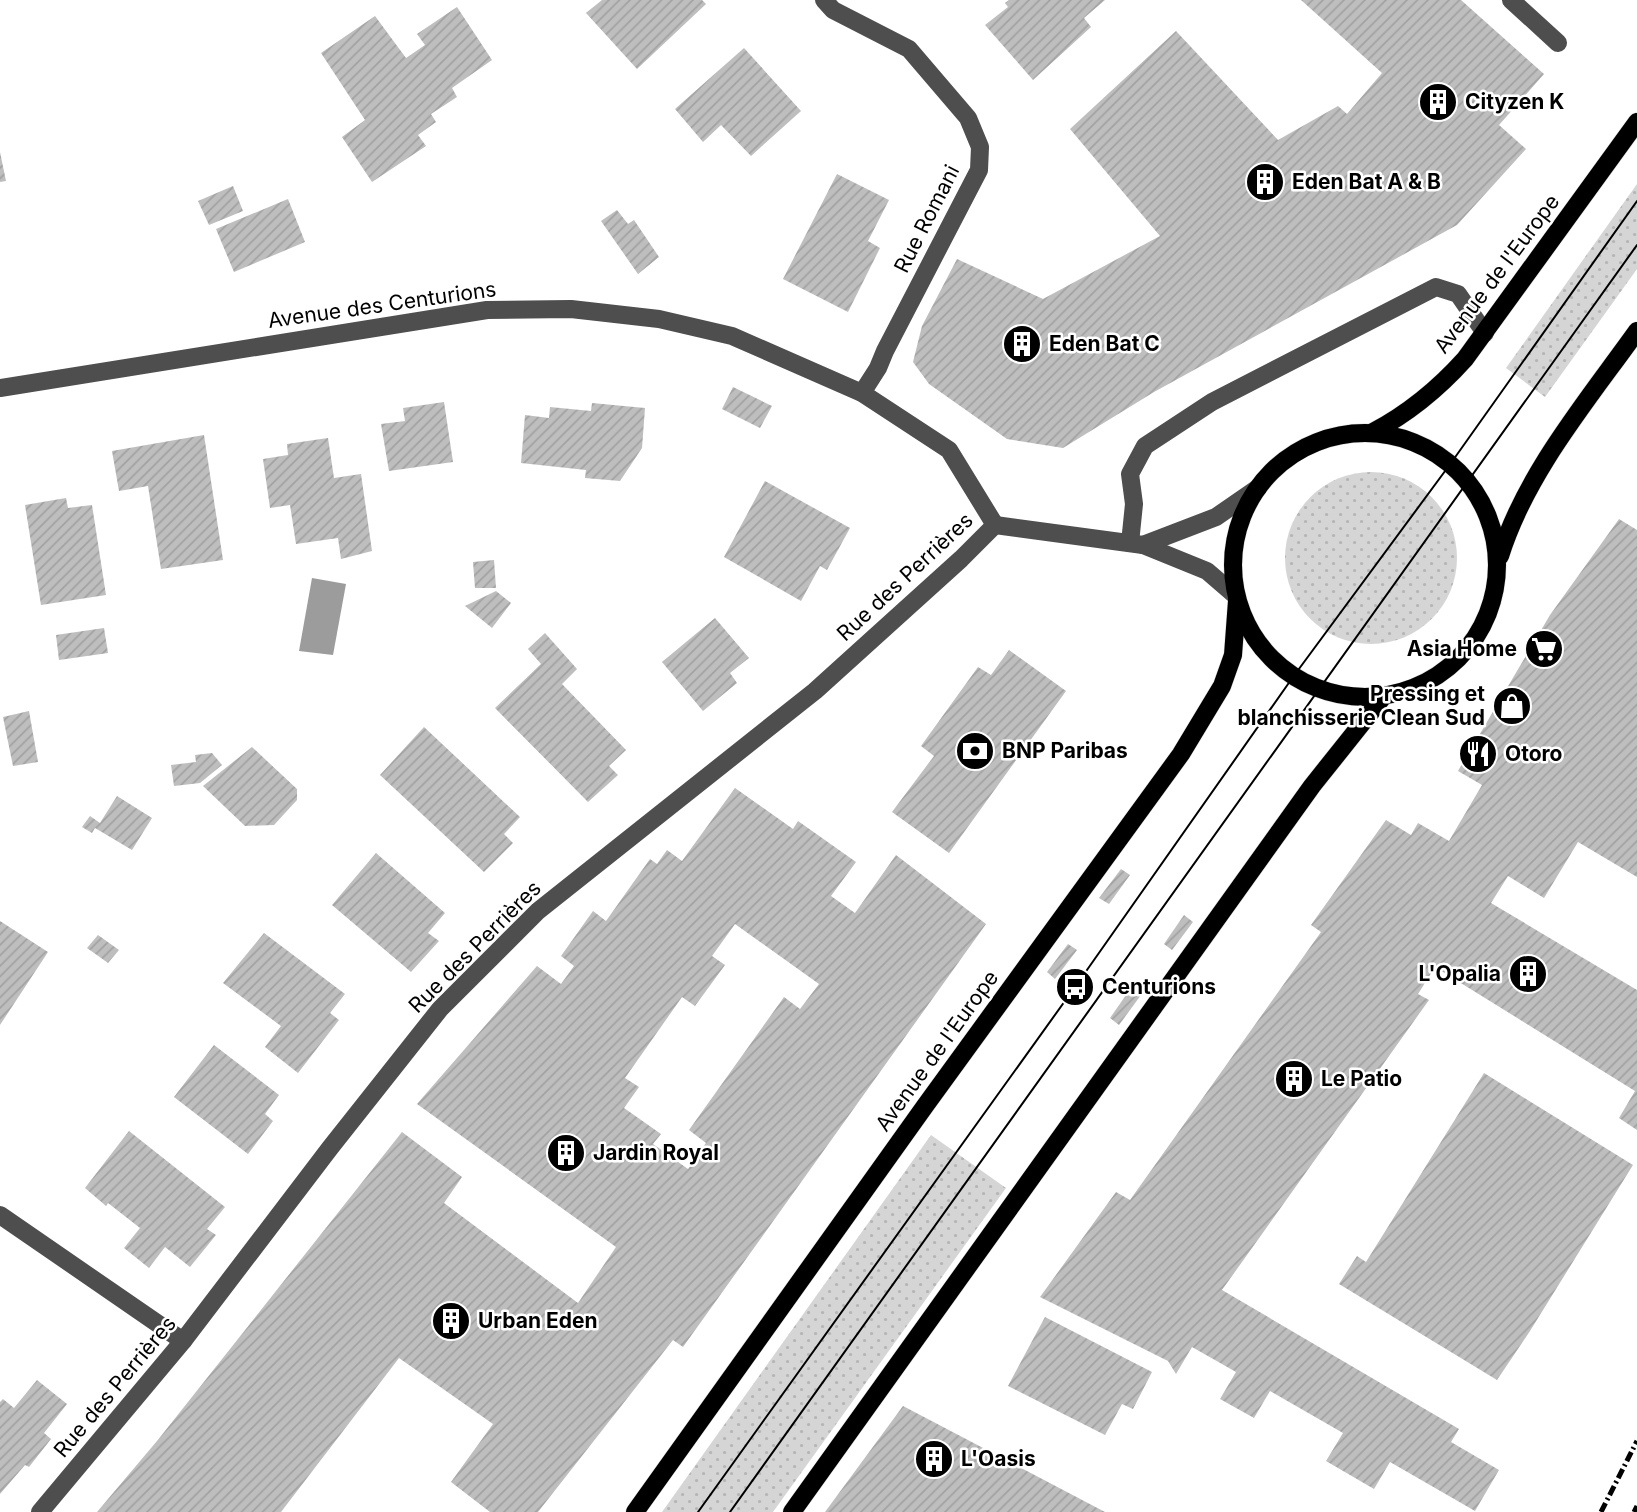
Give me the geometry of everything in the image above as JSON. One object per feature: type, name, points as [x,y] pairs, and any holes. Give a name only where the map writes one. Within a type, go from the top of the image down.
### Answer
[{"type":"main road","name":"Avenue de l'Europe","points":[[1373,432],[1404,415],[1447,379],[1485,333],[1637,122]]},
{"type":"main road","points":[[1499,560],[1490,517],[1469,480],[1451,463],[1415,441],[1373,432],[1329,438],[1289,457],[1258,488],[1244,513],[1235,540],[1233,568],[1236,598],[1249,631],[1269,657],[1293,677],[1318,690],[1350,698],[1383,698],[1420,686],[1453,665],[1479,635],[1494,599],[1499,560],[1509,526],[1563,434],[1637,331]]},
{"type":"main road","name":"Avenue de l'Europe","points":[[635,1512],[1181,754],[1222,687],[1233,655],[1236,598]]},
{"type":"main road","points":[[792,1512],[1311,786],[1383,698]]},
{"type":"street","name":"Rue Romani","points":[[824,0],[833,10],[909,49],[968,118],[980,147],[979,170],[884,351],[878,368],[862,393]]},
{"type":"street","points":[[1511,0],[1558,43]]},
{"type":"street","points":[[1136,544],[1130,474],[1145,446],[1212,402],[1436,287],[1458,294],[1485,333]]},
{"type":"street","name":"Avenue des Centurions","points":[[0,388],[487,310],[571,309],[659,319],[732,336],[862,393],[949,450],[995,525]]},
{"type":"street","points":[[1136,544],[1216,517],[1258,488]]},
{"type":"street","points":[[995,525],[1136,544],[1208,571],[1236,598]]},
{"type":"street","name":"Rue des Perrières","points":[[40,1512],[183,1341],[440,1009],[538,911],[815,691],[995,525]]},
{"type":"street","points":[[0,1215],[183,1341]]},
{"type":"shaded area","points":[[1637,184],[1637,269],[1545,397],[1506,368]]},
{"type":"shaded area","points":[[1371,472],[1404,479],[1419,486],[1432,497],[1443,510],[1450,525],[1457,558],[1450,591],[1443,606],[1432,619],[1419,630],[1404,637],[1371,644],[1338,637],[1323,630],[1310,619],[1299,606],[1292,591],[1285,558],[1292,525],[1299,510],[1310,497],[1323,486],[1338,479]]},
{"type":"shaded area","points":[[312,578],[346,584],[333,655],[299,651]]},
{"type":"shaded area","points":[[931,1135],[1006,1188],[773,1512],[662,1512]]},
{"type":"building","points":[[602,0],[702,0],[706,4],[637,69],[586,13]]},
{"type":"building","points":[[1009,0],[1105,0],[1084,18],[1091,27],[1033,80],[985,25],[1008,7],[1005,3]]},
{"type":"building","points":[[1301,0],[1461,0],[1544,74],[1499,125],[1526,149],[1457,225],[1154,392],[1063,448],[1007,439],[929,384],[913,362],[922,326],[957,259],[1043,299],[1160,236],[1070,129],[1176,31],[1278,140],[1338,106],[1347,114],[1382,73]]},
{"type":"building","points":[[457,7],[492,60],[452,88],[457,97],[431,114],[436,122],[418,135],[426,146],[372,182],[342,137],[365,120],[321,53],[375,16],[406,58],[425,45],[417,34]]},
{"type":"building","points":[[744,48],[801,111],[751,156],[721,125],[703,142],[675,109]]},
{"type":"building","points":[[0,152],[6,181],[0,182]]},
{"type":"building","points":[[837,174],[889,200],[868,241],[880,248],[848,312],[783,279]]},
{"type":"building","points":[[233,186],[243,211],[209,225],[198,201]]},
{"type":"building","points":[[288,199],[305,242],[234,272],[216,229]]},
{"type":"building","points":[[617,210],[628,224],[634,220],[659,257],[638,274],[601,221]]},
{"type":"building","points":[[733,387],[772,406],[760,428],[722,409]]},
{"type":"building","points":[[444,402],[453,462],[389,471],[381,424],[405,421],[403,408]]},
{"type":"building","points":[[592,403],[645,408],[642,448],[620,481],[585,478],[586,470],[521,463],[525,415],[549,418],[550,407],[591,411]]},
{"type":"building","points":[[204,435],[223,560],[161,569],[148,486],[119,491],[112,451]]},
{"type":"building","points":[[328,438],[334,478],[361,474],[372,551],[341,559],[338,538],[296,544],[290,505],[270,508],[263,459],[288,455],[287,444]]},
{"type":"building","points":[[765,481],[850,528],[827,570],[820,566],[801,601],[724,557]]},
{"type":"building","points":[[66,498],[68,508],[92,505],[106,595],[41,605],[25,505]]},
{"type":"building","points":[[1619,519],[1637,530],[1637,877],[1578,842],[1544,898],[1508,876],[1491,903],[1637,990],[1637,1130],[1619,1118],[1635,1091],[1435,967],[1418,994],[1429,1000],[1222,1290],[1459,1429],[1451,1442],[1499,1470],[1475,1511],[1390,1462],[1374,1489],[1326,1461],[1343,1433],[1270,1391],[1254,1418],[1220,1399],[1236,1372],[1192,1347],[1176,1374],[1168,1361],[1040,1297],[1116,1192],[1130,1200],[1321,932],[1311,925],[1386,820],[1411,835],[1418,823],[1449,841],[1482,785],[1458,771],[1550,615]]},
{"type":"building","points":[[494,560],[496,588],[475,588],[473,562]]},
{"type":"building","points":[[496,591],[511,603],[492,628],[465,606]]},
{"type":"building","points":[[715,618],[749,658],[730,673],[737,683],[703,711],[662,662]]},
{"type":"building","points":[[104,628],[108,653],[59,660],[56,635]]},
{"type":"building","points":[[545,633],[577,669],[562,684],[626,750],[609,766],[618,775],[588,802],[495,708],[541,664],[528,649]]},
{"type":"building","name":"BNP Paribas","points":[[1009,650],[1066,691],[949,853],[892,812],[934,756],[921,746],[978,667],[991,675]]},
{"type":"building","points":[[29,711],[38,762],[13,766],[3,717]]},
{"type":"building","points":[[424,727],[520,817],[504,834],[513,843],[484,872],[380,775]]},
{"type":"building","points":[[252,747],[297,789],[297,800],[274,825],[245,826],[203,786]]},
{"type":"building","points":[[212,753],[222,765],[200,783],[174,786],[171,765],[196,762],[195,755]]},
{"type":"building","points":[[735,788],[793,829],[798,821],[856,862],[831,896],[855,913],[896,855],[986,924],[683,1347],[673,1340],[538,1512],[490,1512],[451,1482],[493,1424],[399,1358],[281,1512],[97,1512],[157,1441],[402,1132],[462,1177],[444,1203],[578,1303],[616,1247],[417,1104],[537,966],[561,984],[574,966],[561,956],[593,911],[606,921],[650,859],[657,864],[667,850],[682,861]],"holes":[[[735,924],[819,984],[800,1009],[784,997],[689,1130],[706,1143],[688,1169],[653,1144],[661,1134],[624,1108],[639,1087],[625,1078],[682,997],[695,1006],[725,965],[712,956]]]},
{"type":"building","points":[[117,796],[152,818],[132,850],[95,828],[92,833],[82,827],[90,816],[100,823]]},
{"type":"building","points":[[376,853],[445,913],[428,933],[439,941],[411,972],[332,905]]},
{"type":"building","points":[[1121,869],[1130,875],[1109,904],[1099,898]]},
{"type":"building","points":[[1184,915],[1193,922],[1172,950],[1164,944]]},
{"type":"building","points":[[0,921],[48,952],[0,1025]]},
{"type":"building","points":[[264,933],[345,994],[330,1013],[339,1020],[298,1073],[265,1047],[281,1026],[223,983]]},
{"type":"building","points":[[98,935],[119,950],[108,963],[87,948]]},
{"type":"building","points":[[1068,944],[1077,950],[1055,979],[1047,972]]},
{"type":"building","points":[[1131,988],[1141,995],[1119,1025],[1110,1018]]},
{"type":"building","points":[[214,1045],[279,1095],[265,1114],[273,1121],[248,1154],[174,1097]]},
{"type":"building","points":[[1484,1073],[1633,1165],[1497,1380],[1339,1284],[1357,1256],[1366,1262]]},
{"type":"building","points":[[129,1131],[225,1207],[207,1229],[216,1235],[190,1267],[165,1247],[149,1268],[124,1248],[140,1228],[108,1203],[106,1206],[85,1188]]},
{"type":"building","points":[[1045,1317],[1152,1372],[1133,1409],[1122,1404],[1105,1435],[1008,1386]]},
{"type":"building","points":[[37,1380],[67,1404],[44,1433],[51,1439],[29,1467],[25,1465],[0,1494],[0,1402],[3,1399],[14,1408]]},
{"type":"building","name":"L'Oasis","points":[[903,1406],[1105,1512],[825,1512]]},
{"type":"tram line","points":[[698,1512],[1075,987],[1293,677],[1451,463],[1637,201]]},
{"type":"tram line","points":[[730,1512],[1637,245]]},
{"type":"railway","points":[[1601,1512],[1637,1441]]},
{"type":"railway","points":[[1634,1512],[1637,1506]]},
{"type":"place","name":"Cityzen K","points":[[1438,102]]},
{"type":"place","name":"Eden Bat A & B","points":[[1265,182]]},
{"type":"place","name":"Eden Bat C","points":[[1022,344]]},
{"type":"place","name":"Asia Home","points":[[1544,649]]},
{"type":"place","name":"Pressing et blanchisserie Clean Sud","points":[[1512,706]]},
{"type":"place","name":"BNP Paribas","points":[[975,751]]},
{"type":"place","name":"Otoro","points":[[1478,754]]},
{"type":"place","name":"L'Opalia","points":[[1528,974]]},
{"type":"place","name":"Centurions","points":[[1075,987]]},
{"type":"place","name":"Le Patio","points":[[1294,1079]]},
{"type":"place","name":"Jardin Royal","points":[[566,1153]]},
{"type":"place","name":"Urban Eden","points":[[451,1321]]},
{"type":"place","name":"L'Oasis","points":[[934,1459]]}]
